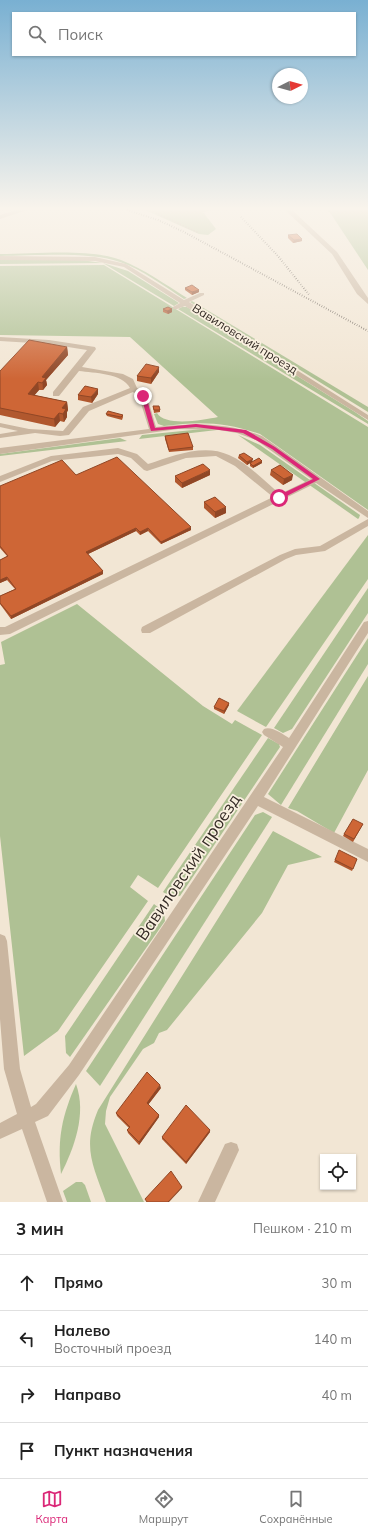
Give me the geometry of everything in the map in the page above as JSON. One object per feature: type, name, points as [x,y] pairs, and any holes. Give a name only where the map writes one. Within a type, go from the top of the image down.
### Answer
[{"type":"street","name":"Вавиловский проезд","points":[[123,266],[134,270],[368,418]]},
{"type":"street","points":[[344,266],[362,297],[368,302]]},
{"type":"street","points":[[175,308],[202,294]]},
{"type":"street","points":[[0,339],[49,342],[92,349],[56,394]]},
{"type":"street","points":[[77,368],[125,378],[130,381],[134,389],[143,396],[153,430]]},
{"type":"street","points":[[0,436],[28,433],[66,433],[86,409],[134,389]]},
{"type":"street","points":[[0,425],[25,430],[28,433]]},
{"type":"street","points":[[0,451],[153,430],[196,426],[244,431],[269,445],[368,515]]},
{"type":"street","points":[[28,433],[29,447]]},
{"type":"street","points":[[0,479],[51,459],[118,451],[134,456],[147,468],[178,457],[213,453],[228,458],[279,498]]},
{"type":"street","points":[[0,631],[6,630],[317,479]]},
{"type":"street","points":[[146,630],[283,557],[295,552],[322,549],[368,522]]},
{"type":"street","name":"Вавиловский проезд","points":[[0,1131],[42,1110],[74,1070],[256,799],[368,625]]},
{"type":"street","points":[[268,732],[290,744]]},
{"type":"street","points":[[256,799],[368,856]]},
{"type":"street","points":[[0,940],[12,1069],[26,1118],[55,1202]]},
{"type":"street","points":[[206,1202],[231,1150]]},
{"type":"green space","points":[[0,266],[106,266],[368,427],[368,510],[260,434],[224,425],[189,423],[164,426],[158,424],[154,414],[157,413],[161,417],[168,420],[176,421],[195,421],[218,417],[130,337],[0,335]]},
{"type":"green space","points":[[108,266],[128,271],[179,303],[174,306]]},
{"type":"green space","points":[[131,266],[138,268],[187,298],[184,299]]},
{"type":"green space","points":[[192,301],[368,407],[368,412],[190,302]]},
{"type":"green space","points":[[187,307],[355,412],[368,421],[368,424],[178,309]]},
{"type":"green space","points":[[203,429],[217,430],[139,439],[142,435]]},
{"type":"green space","points":[[238,435],[260,445],[360,515],[359,518],[358,519]]},
{"type":"green space","points":[[120,438],[127,441],[0,456],[0,454]]},
{"type":"green space","points":[[368,535],[368,579],[266,727],[237,711]]},
{"type":"green space","points":[[368,588],[368,613],[292,729],[283,733],[274,728]]},
{"type":"green space","points":[[77,604],[203,706],[232,724],[235,720],[262,735],[158,888],[138,875],[130,887],[148,901],[58,1031],[24,1056],[0,836],[0,665],[5,664],[1,642]]},
{"type":"green space","points":[[368,638],[368,664],[281,805],[268,794]]},
{"type":"green space","points":[[368,676],[368,770],[334,833],[297,811],[288,808]]},
{"type":"green space","points":[[268,738],[279,744],[280,747],[180,896],[171,897],[163,892]]},
{"type":"green space","points":[[263,812],[272,817],[100,1086],[86,1071],[255,815]]},
{"type":"green space","points":[[273,831],[322,857],[288,865],[262,913],[167,1030],[159,1033],[154,1043],[143,1049],[110,1097],[106,1111],[105,1124],[144,1202],[106,1202],[94,1167],[90,1146],[93,1123],[98,1110]]},
{"type":"green space","points":[[154,904],[164,912],[165,921],[70,1057],[66,1053],[65,1036]]},
{"type":"green space","points":[[76,1084],[79,1095],[80,1119],[74,1142],[61,1174],[60,1139],[64,1117]]},
{"type":"green space","points":[[76,1182],[82,1182],[85,1185],[91,1202],[67,1202],[63,1191]]},
{"type":"building","points":[[192,285],[199,290],[192,292],[185,288]]},
{"type":"building","points":[[168,307],[172,309],[167,311],[163,309]]},
{"type":"building","points":[[29,340],[67,347],[42,377],[46,378],[42,383],[38,382],[28,394],[67,402],[62,408],[66,409],[63,414],[59,413],[54,419],[0,408],[0,371]]},
{"type":"building","points":[[146,364],[159,367],[151,378],[137,376]]},
{"type":"building","points":[[85,386],[98,389],[91,397],[78,395]]},
{"type":"building","points":[[153,406],[159,406],[160,410],[154,410]]},
{"type":"building","points":[[108,411],[123,415],[121,417],[106,414]]},
{"type":"building","points":[[188,433],[193,447],[169,450],[165,436]]},
{"type":"building","points":[[244,453],[253,459],[247,462],[239,455]]},
{"type":"building","points":[[117,457],[191,527],[161,542],[148,528],[140,532],[136,528],[86,552],[103,571],[11,616],[0,603],[0,596],[16,589],[7,577],[0,580],[0,560],[8,556],[0,546],[0,486],[62,460],[76,475]]},
{"type":"building","points":[[259,458],[262,461],[253,466],[250,463]]},
{"type":"building","points":[[203,464],[210,470],[182,483],[175,476]]},
{"type":"building","points":[[280,465],[293,475],[284,479],[271,470]]},
{"type":"building","points":[[215,497],[226,507],[215,512],[204,502]]},
{"type":"building","points":[[219,698],[229,703],[224,711],[214,707]]},
{"type":"building","points":[[353,819],[363,824],[354,839],[344,834]]},
{"type":"building","points":[[339,850],[357,859],[353,869],[335,860]]},
{"type":"building","points":[[147,1072],[160,1085],[147,1103],[159,1115],[139,1142],[127,1130],[130,1127],[116,1113]]},
{"type":"building","points":[[186,1105],[210,1130],[186,1162],[162,1137]]},
{"type":"building","points":[[171,1171],[182,1187],[168,1202],[147,1202],[145,1199]]},
{"type":"railway","points":[[247,266],[368,331]]},
{"type":"railway","points":[[286,266],[310,296]]},
{"type":"route","points":[[143,396],[153,430],[196,426],[244,431],[259,438],[317,479],[279,498]]}]
